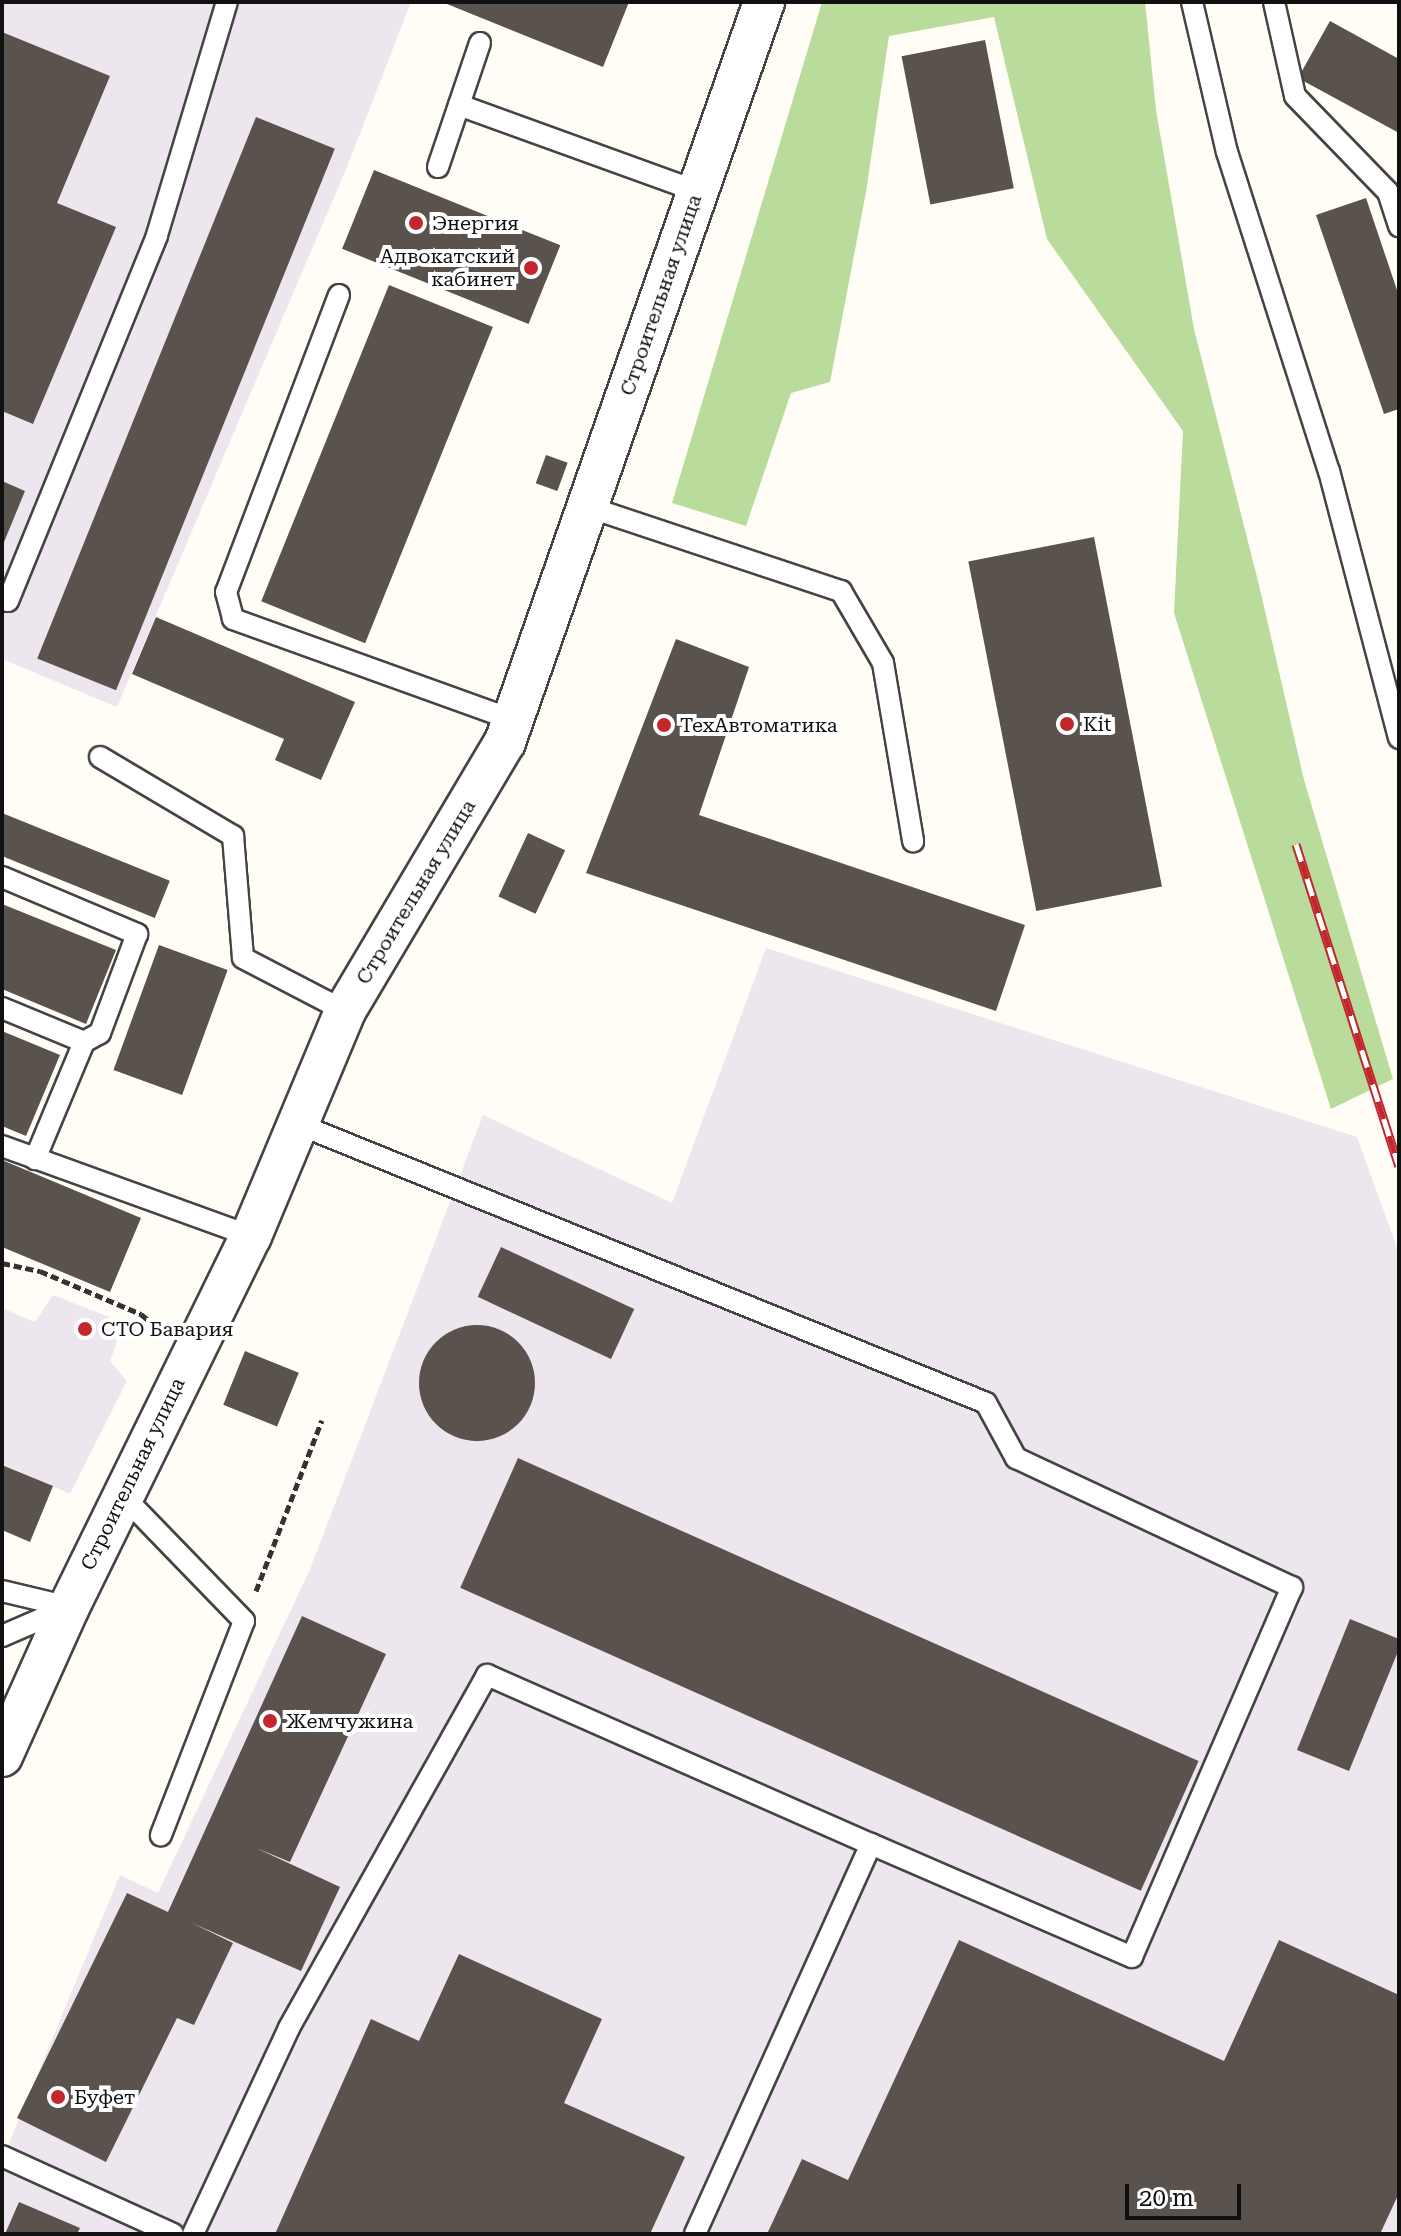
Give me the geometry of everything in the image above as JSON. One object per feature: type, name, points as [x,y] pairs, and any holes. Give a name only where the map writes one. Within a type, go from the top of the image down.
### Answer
[{"type":"street","name":"Строительная улица","points":[[2,1756],[69,1607],[251,1236],[345,1011],[505,742],[764,2]]},
{"type":"lane","points":[[2,599],[8,601],[157,235],[227,2]]},
{"type":"lane","points":[[1192,2],[1227,152],[1329,471],[1399,738]]},
{"type":"lane","points":[[1274,2],[1295,96],[1388,192],[1399,226]]},
{"type":"lane","points":[[438,167],[480,43]]},
{"type":"lane","points":[[459,105],[697,191]]},
{"type":"lane","points":[[339,295],[226,592],[233,619],[513,720]]},
{"type":"lane","points":[[588,507],[841,591],[883,663],[913,841]]},
{"type":"lane","points":[[100,757],[233,836],[243,958],[345,1011]]},
{"type":"lane","points":[[2,877],[137,934],[100,1033],[84,1042],[35,1159]]},
{"type":"lane","points":[[2,1008],[84,1042]]},
{"type":"lane","points":[[193,2234],[289,2028],[487,1675],[1132,1957],[1292,1587],[1016,1458],[986,1403],[298,1124]]},
{"type":"lane","points":[[2,1146],[251,1236]]},
{"type":"lane","points":[[123,1496],[244,1621],[161,1835]]},
{"type":"lane","points":[[2,1591],[69,1607]]},
{"type":"lane","points":[[2,1636],[69,1607]]},
{"type":"lane","points":[[695,2234],[871,1844]]},
{"type":"lane","points":[[2,2156],[173,2234]]},
{"type":"path","points":[[2,1263],[40,1271],[141,1314],[192,1355]]},
{"type":"path","points":[[244,1621],[322,1420]]},
{"type":"shaded area","points":[[2,2],[411,2],[349,162],[117,707],[2,659]]},
{"type":"shaded area","points":[[766,948],[1357,1137],[1399,1253],[1399,2234],[2,2234],[2,2160],[120,1875],[158,1893],[311,1567],[483,1115],[672,1203]]},
{"type":"shaded area","points":[[53,1295],[124,1323],[110,1361],[127,1381],[70,1494],[2,1464],[2,1308],[35,1322]]},
{"type":"green space","points":[[822,2],[1145,2],[1156,110],[1194,329],[1259,585],[1304,780],[1393,1079],[1331,1109],[1174,613],[1183,431],[1047,239],[994,17],[889,36],[866,192],[830,382],[791,393],[746,526],[672,503]]},
{"type":"building","points":[[442,2],[629,2],[603,67]]},
{"type":"building","points":[[1330,21],[1399,59],[1399,133],[1298,78]]},
{"type":"building","points":[[2,32],[110,76],[57,203],[116,227],[33,424],[2,411]]},
{"type":"building","points":[[985,40],[1014,188],[930,204],[902,56]]},
{"type":"building","points":[[256,117],[335,149],[116,690],[37,658]]},
{"type":"building","points":[[374,170],[560,245],[529,324],[342,249]]},
{"type":"building","points":[[1366,198],[1399,296],[1399,409],[1384,414],[1316,215]]},
{"type":"building","points":[[389,285],[493,327],[365,643],[261,601]]},
{"type":"building","points":[[546,455],[568,463],[557,491],[536,483]]},
{"type":"building","points":[[2,481],[25,491],[2,547]]},
{"type":"building","name":"Kit","points":[[1094,537],[1162,886],[1036,911],[968,561]]},
{"type":"building","points":[[156,617],[355,702],[321,780],[275,760],[284,739],[132,674]]},
{"type":"building","points":[[676,639],[749,667],[699,815],[1025,925],[996,1011],[586,873]]},
{"type":"building","points":[[2,813],[170,881],[155,918],[2,856]]},
{"type":"building","points":[[528,833],[565,850],[536,914],[498,896]]},
{"type":"building","points":[[2,904],[116,950],[86,1024],[2,989]]},
{"type":"building","points":[[159,945],[228,970],[182,1095],[114,1070]]},
{"type":"building","points":[[2,1031],[60,1055],[26,1136],[2,1126]]},
{"type":"building","points":[[2,1160],[141,1218],[110,1292],[2,1247]]},
{"type":"building","points":[[501,1247],[634,1309],[611,1359],[478,1297]]},
{"type":"building","points":[[477,1325],[499,1329],[518,1342],[531,1361],[535,1383],[531,1405],[518,1424],[499,1437],[477,1441],[455,1437],[436,1424],[423,1405],[419,1383],[423,1361],[436,1342],[455,1329]]},
{"type":"building","points":[[245,1351],[299,1373],[277,1427],[223,1405]]},
{"type":"building","points":[[518,1458],[1199,1761],[1141,1891],[460,1588]]},
{"type":"building","points":[[2,1465],[53,1486],[30,1542],[2,1530]]},
{"type":"building","points":[[302,1616],[386,1654],[290,1862],[256,1848],[340,1887],[301,1971],[192,1923],[233,1943],[194,2025],[177,2018],[106,2162],[17,2118],[127,1893],[168,1912]]},
{"type":"building","points":[[1350,1619],[1399,1639],[1399,1649],[1349,1771],[1297,1750]]},
{"type":"building","points":[[959,1940],[1224,2061],[1279,1940],[1399,1995],[1399,2193],[1380,2234],[767,2234],[802,2159],[848,2180]]},
{"type":"building","points":[[459,1954],[602,2019],[564,2103],[685,2157],[650,2234],[275,2234],[371,2019],[419,2041]]},
{"type":"building","points":[[19,2202],[80,2228],[77,2234],[5,2234]]},
{"type":"railway","points":[[1296,844],[1399,1166]]},
{"type":"place","name":"Энергия","points":[[416,223]]},
{"type":"place","name":"Адвокатский кабинет","points":[[531,268]]},
{"type":"place","name":"Kit","points":[[1067,724]]},
{"type":"place","name":"ТехАвтоматика","points":[[664,725]]},
{"type":"place","name":"СТО Бавария","points":[[85,1329]]},
{"type":"place","name":"Жемчужина","points":[[270,1721]]},
{"type":"place","name":"Буфет","points":[[58,2097]]}]
